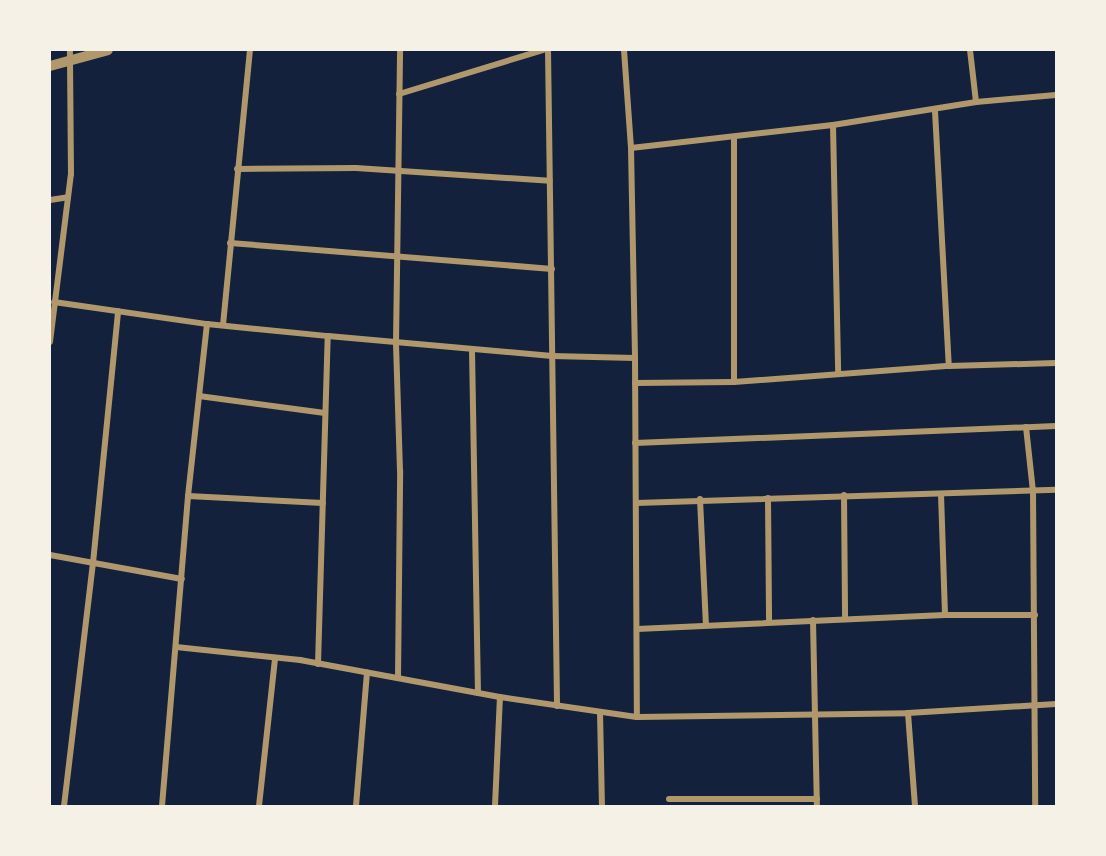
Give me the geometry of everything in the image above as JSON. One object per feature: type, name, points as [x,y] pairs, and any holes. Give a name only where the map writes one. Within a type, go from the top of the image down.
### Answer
[{"type":"street","points":[[50,66],[70,55],[108,50]]},
{"type":"street","points":[[223,325],[250,50]]},
{"type":"street","points":[[398,678],[400,471],[396,256],[400,50]]},
{"type":"street","points":[[399,94],[543,50]]},
{"type":"street","points":[[548,50],[557,706]]},
{"type":"street","points":[[624,50],[631,148],[636,443],[637,717]]},
{"type":"street","points":[[970,50],[976,102]]},
{"type":"street","points":[[50,342],[71,174],[70,55]]},
{"type":"street","points":[[631,148],[833,125],[935,111],[976,102],[1056,95]]},
{"type":"street","points":[[935,111],[949,366]]},
{"type":"street","points":[[833,125],[838,374]]},
{"type":"street","points":[[734,137],[734,382]]},
{"type":"street","points":[[237,169],[398,170],[550,180]]},
{"type":"street","points":[[50,200],[68,197]]},
{"type":"street","points":[[230,243],[552,269]]},
{"type":"street","points":[[54,302],[207,324],[396,343],[552,356],[635,358]]},
{"type":"street","points":[[63,807],[93,563],[118,311]]},
{"type":"street","points":[[162,807],[188,496],[207,324]]},
{"type":"street","points":[[318,664],[328,336]]},
{"type":"street","points":[[472,350],[476,469],[478,693]]},
{"type":"street","points":[[635,383],[734,382],[949,366],[1056,363]]},
{"type":"street","points":[[199,396],[325,413]]},
{"type":"street","points":[[636,443],[1056,426]]},
{"type":"street","points":[[1026,427],[1033,491],[1035,807]]},
{"type":"street","points":[[636,503],[700,499],[1056,490]]},
{"type":"street","points":[[941,494],[945,615]]},
{"type":"street","points":[[844,495],[845,619]]},
{"type":"street","points":[[188,496],[323,503]]},
{"type":"street","points":[[768,498],[769,622]]},
{"type":"street","points":[[700,499],[706,625]]},
{"type":"street","points":[[50,555],[182,579]]},
{"type":"street","points":[[637,629],[945,615],[1035,615]]},
{"type":"street","points":[[813,620],[817,715],[817,807]]},
{"type":"street","points":[[176,647],[275,657],[500,697],[637,717],[908,713],[1056,704]]},
{"type":"street","points":[[260,807],[275,657]]},
{"type":"street","points":[[356,807],[368,672]]},
{"type":"street","points":[[495,807],[500,697]]},
{"type":"street","points":[[600,712],[602,807]]},
{"type":"street","points":[[908,713],[915,807]]},
{"type":"street","points":[[669,799],[817,799]]}]
